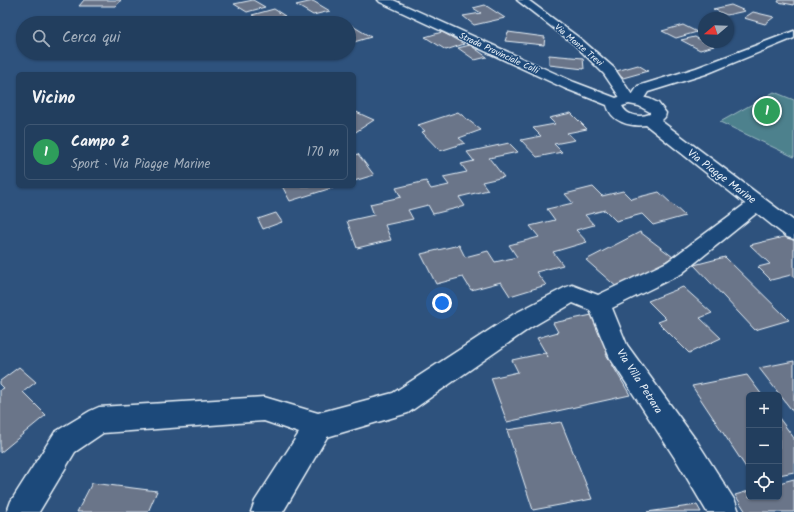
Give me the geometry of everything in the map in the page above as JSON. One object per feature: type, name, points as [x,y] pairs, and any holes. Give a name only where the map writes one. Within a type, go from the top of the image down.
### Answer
[{"type":"street","name":"Strada Provinciale Colli","points":[[384,0],[569,85],[626,100],[644,102],[656,109],[658,113],[657,117],[650,121]]},
{"type":"street","name":"Via Monte Trevi","points":[[522,0],[583,47],[609,71],[626,100]]},
{"type":"street","points":[[650,121],[626,118],[615,110],[614,106],[643,89],[702,71],[794,34]]},
{"type":"street","name":"Via Piagge Marine","points":[[650,121],[794,232]]},
{"type":"street","points":[[22,512],[65,442],[99,420],[264,409],[318,426],[398,404],[522,321],[572,294],[600,304],[674,268],[758,203]]},
{"type":"street","name":"Via Villa Petrara","points":[[600,304],[618,351],[688,453],[724,512]]},
{"type":"street","points":[[266,512],[318,426]]},
{"type":"green space","points":[[774,92],[794,100],[794,157],[720,122]]},
{"type":"building","points":[[84,0],[121,0],[116,6],[79,6]]},
{"type":"building","points":[[253,0],[265,7],[247,12],[234,4]]},
{"type":"building","points":[[779,0],[794,0],[794,5],[778,2]]},
{"type":"building","points":[[313,1],[330,11],[313,15],[296,5]]},
{"type":"building","points":[[485,5],[505,18],[474,25],[463,16],[481,13],[473,8]]},
{"type":"building","points":[[731,5],[745,11],[734,13],[734,12],[720,12],[713,9]]},
{"type":"building","points":[[274,9],[285,16],[254,16],[252,15]]},
{"type":"building","points":[[753,12],[774,17],[765,24],[744,18]]},
{"type":"building","points":[[683,25],[697,32],[676,38],[662,31]]},
{"type":"building","points":[[356,28],[371,37],[356,41]]},
{"type":"building","points":[[442,32],[464,44],[446,50],[425,37]]},
{"type":"building","points":[[508,32],[545,37],[544,45],[505,41]]},
{"type":"building","points":[[695,37],[698,39],[698,48],[707,48],[700,50],[681,40]]},
{"type":"building","points":[[470,45],[487,57],[475,60],[458,48]]},
{"type":"building","points":[[549,55],[583,58],[584,69],[549,65]]},
{"type":"building","points":[[638,65],[648,71],[623,78],[613,72]]},
{"type":"building","points":[[356,112],[374,120],[356,132]]},
{"type":"building","points":[[458,112],[481,130],[459,138],[465,143],[440,151],[422,132],[425,131],[418,125]]},
{"type":"building","points":[[571,113],[587,129],[567,133],[575,140],[554,144],[562,152],[537,157],[521,140],[541,136],[533,128],[555,124],[549,118]]},
{"type":"building","points":[[509,143],[518,152],[489,158],[504,177],[482,182],[488,190],[459,197],[465,206],[433,214],[428,205],[408,210],[413,219],[385,225],[391,240],[357,248],[347,221],[374,215],[370,204],[401,197],[396,188],[426,181],[431,189],[449,185],[443,177],[467,172],[461,164],[474,161],[467,152]]},
{"type":"building","points":[[356,154],[358,154],[374,175],[356,180]]},
{"type":"building","points":[[593,187],[602,196],[623,191],[631,199],[659,192],[685,216],[653,225],[642,214],[616,221],[605,210],[585,215],[594,225],[576,230],[587,242],[553,252],[563,265],[536,272],[546,285],[510,296],[501,282],[471,290],[463,277],[436,284],[421,254],[459,245],[465,257],[488,251],[495,262],[517,257],[509,245],[539,237],[530,226],[555,220],[547,209],[573,203],[565,194]]},
{"type":"building","points":[[283,188],[332,188],[290,201]]},
{"type":"building","points":[[276,213],[282,222],[263,229],[258,219]]},
{"type":"building","points":[[640,232],[673,257],[619,289],[586,260]]},
{"type":"building","points":[[788,236],[794,241],[794,278],[791,275],[771,280],[758,267],[770,264],[750,245]]},
{"type":"building","points":[[725,257],[789,320],[755,330],[694,265]]},
{"type":"building","points":[[683,287],[712,313],[700,318],[721,338],[689,353],[658,322],[666,319],[648,301]]},
{"type":"building","points":[[592,315],[615,352],[606,354],[630,395],[507,422],[491,378],[518,372],[512,360],[545,353],[548,357],[537,338],[558,332],[553,323]]},
{"type":"building","points":[[794,361],[794,413],[782,398],[782,392],[778,392],[759,368]]},
{"type":"building","points":[[19,367],[36,382],[23,392],[46,415],[0,453],[0,390],[4,388],[0,384],[0,381]]},
{"type":"building","points":[[747,375],[760,392],[746,392],[746,467],[692,386]]},
{"type":"building","points":[[561,422],[592,499],[533,510],[507,430]]},
{"type":"building","points":[[782,422],[794,438],[794,472],[782,474]]},
{"type":"building","points":[[794,479],[794,512],[746,512],[735,495],[746,492],[746,500],[782,500],[782,482]]},
{"type":"building","points":[[92,483],[157,491],[148,512],[77,512]]},
{"type":"building","points":[[697,505],[701,512],[647,512]]},
{"type":"place","name":"Campo 2","points":[[767,111]]}]
